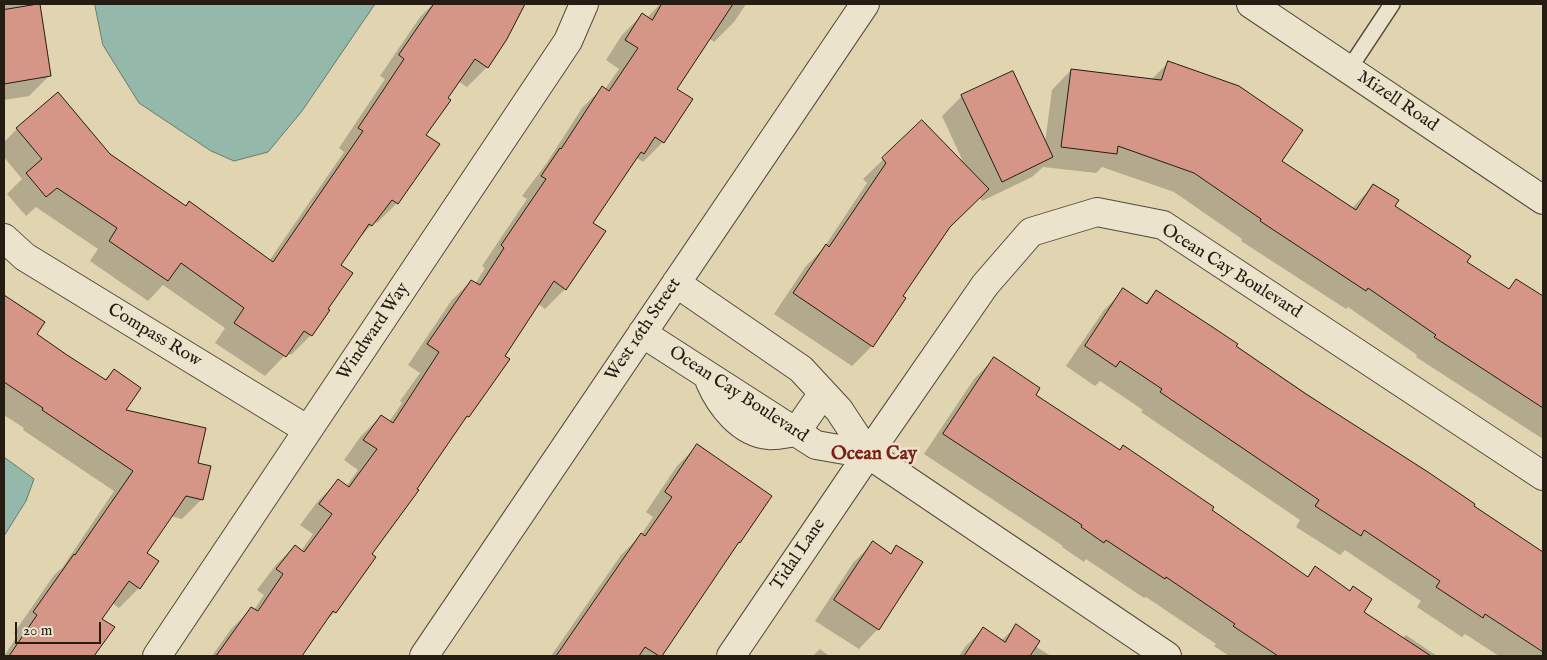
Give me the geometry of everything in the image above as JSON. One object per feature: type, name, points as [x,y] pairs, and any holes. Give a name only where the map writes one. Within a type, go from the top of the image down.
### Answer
[{"type":"street","name":"Windward Way","points":[[157,656],[568,41],[584,4]]},
{"type":"street","name":"West 16th Street","points":[[424,656],[865,4]]},
{"type":"street","name":"Mizell Road","points":[[1251,4],[1543,200]]},
{"type":"street","name":"Ocean Cay Boulevard","points":[[868,454],[985,285],[1031,232],[1097,212],[1163,225],[1543,476]]},
{"type":"street","name":"Compass Row","points":[[4,238],[25,257],[308,430]]},
{"type":"street","name":"Ocean Cay Boulevard","points":[[676,283],[800,369],[839,410],[868,454],[1167,656]]},
{"type":"street","name":"Ocean Cay Boulevard","points":[[642,333],[816,445],[868,454]]},
{"type":"street","points":[[796,432],[823,393]]},
{"type":"street","name":"Tidal Lane","points":[[731,656],[868,454]]},
{"type":"lane","points":[[1349,69],[1392,4]]},
{"type":"shaded area","points":[[95,4],[375,4],[302,111],[268,152],[234,161],[211,151],[139,103],[103,45]]},
{"type":"shaded area","points":[[4,457],[34,479],[26,501],[4,536]]},
{"type":"building","points":[[40,4],[51,76],[4,84],[4,10]]},
{"type":"building","points":[[434,4],[525,4],[507,39],[488,68],[475,59],[448,98],[451,100],[426,135],[440,144],[398,204],[392,200],[372,226],[369,224],[341,265],[353,273],[328,309],[330,310],[312,336],[304,331],[286,357],[234,323],[244,308],[181,263],[168,281],[109,241],[117,228],[57,188],[46,197],[26,173],[42,159],[16,128],[58,92],[110,154],[186,206],[189,201],[273,262],[363,131],[358,128],[404,59],[399,55]]},
{"type":"building","points":[[662,4],[733,4],[677,89],[693,99],[664,143],[655,137],[644,154],[641,152],[593,223],[606,231],[566,290],[554,281],[505,356],[510,359],[469,417],[467,416],[417,489],[419,490],[372,554],[376,557],[336,613],[333,611],[302,656],[216,656],[251,607],[258,611],[283,574],[276,569],[295,545],[304,552],[332,514],[319,504],[338,479],[349,487],[377,449],[363,440],[381,415],[393,423],[439,352],[427,344],[471,280],[480,285],[504,248],[501,245],[546,179],[541,176],[602,86],[609,91],[638,48],[625,40],[642,13],[652,20]]},
{"type":"building","points":[[1168,61],[1239,86],[1303,130],[1282,161],[1356,210],[1373,184],[1399,200],[1395,206],[1471,256],[1467,262],[1509,289],[1516,279],[1543,296],[1543,408],[1434,337],[1436,335],[1368,288],[1366,291],[1260,221],[1261,219],[1194,173],[1118,146],[1117,154],[1061,147],[1071,69],[1161,80]]},
{"type":"building","points":[[1013,71],[1053,157],[1002,182],[961,95]]},
{"type":"building","points":[[922,120],[989,189],[950,227],[903,296],[906,298],[873,347],[793,293],[826,244],[829,247],[886,163],[882,158]]},
{"type":"building","points":[[1123,288],[1147,304],[1156,290],[1238,344],[1236,346],[1306,394],[1428,472],[1475,504],[1474,506],[1543,552],[1543,652],[1485,614],[1483,618],[1436,587],[1440,581],[1364,530],[1361,536],[1315,506],[1319,500],[1160,392],[1162,389],[1120,361],[1116,367],[1085,346]]},
{"type":"building","points":[[4,295],[45,322],[37,334],[67,355],[106,380],[114,369],[141,388],[126,410],[206,428],[198,463],[211,466],[203,500],[186,496],[147,553],[159,561],[140,589],[129,581],[102,619],[115,627],[94,656],[9,656],[37,615],[33,612],[133,471],[4,382]]},
{"type":"building","points":[[994,357],[1040,388],[1036,395],[1120,450],[1123,445],[1214,507],[1212,510],[1308,577],[1315,566],[1350,591],[1353,586],[1372,599],[1364,612],[1431,656],[1278,656],[1166,577],[1165,579],[1106,540],[1104,543],[1081,527],[1082,525],[943,434]]},
{"type":"building","points":[[697,444],[772,496],[662,656],[645,647],[639,656],[556,656],[641,533],[645,536],[672,497],[665,492]]},
{"type":"building","points":[[873,541],[891,554],[896,545],[923,562],[879,630],[834,600]]},
{"type":"building","points":[[1016,624],[1040,641],[1030,656],[964,656],[983,627],[1005,642]]},
{"type":"district","name":"Ocean Cay","points":[[874,455]]}]
